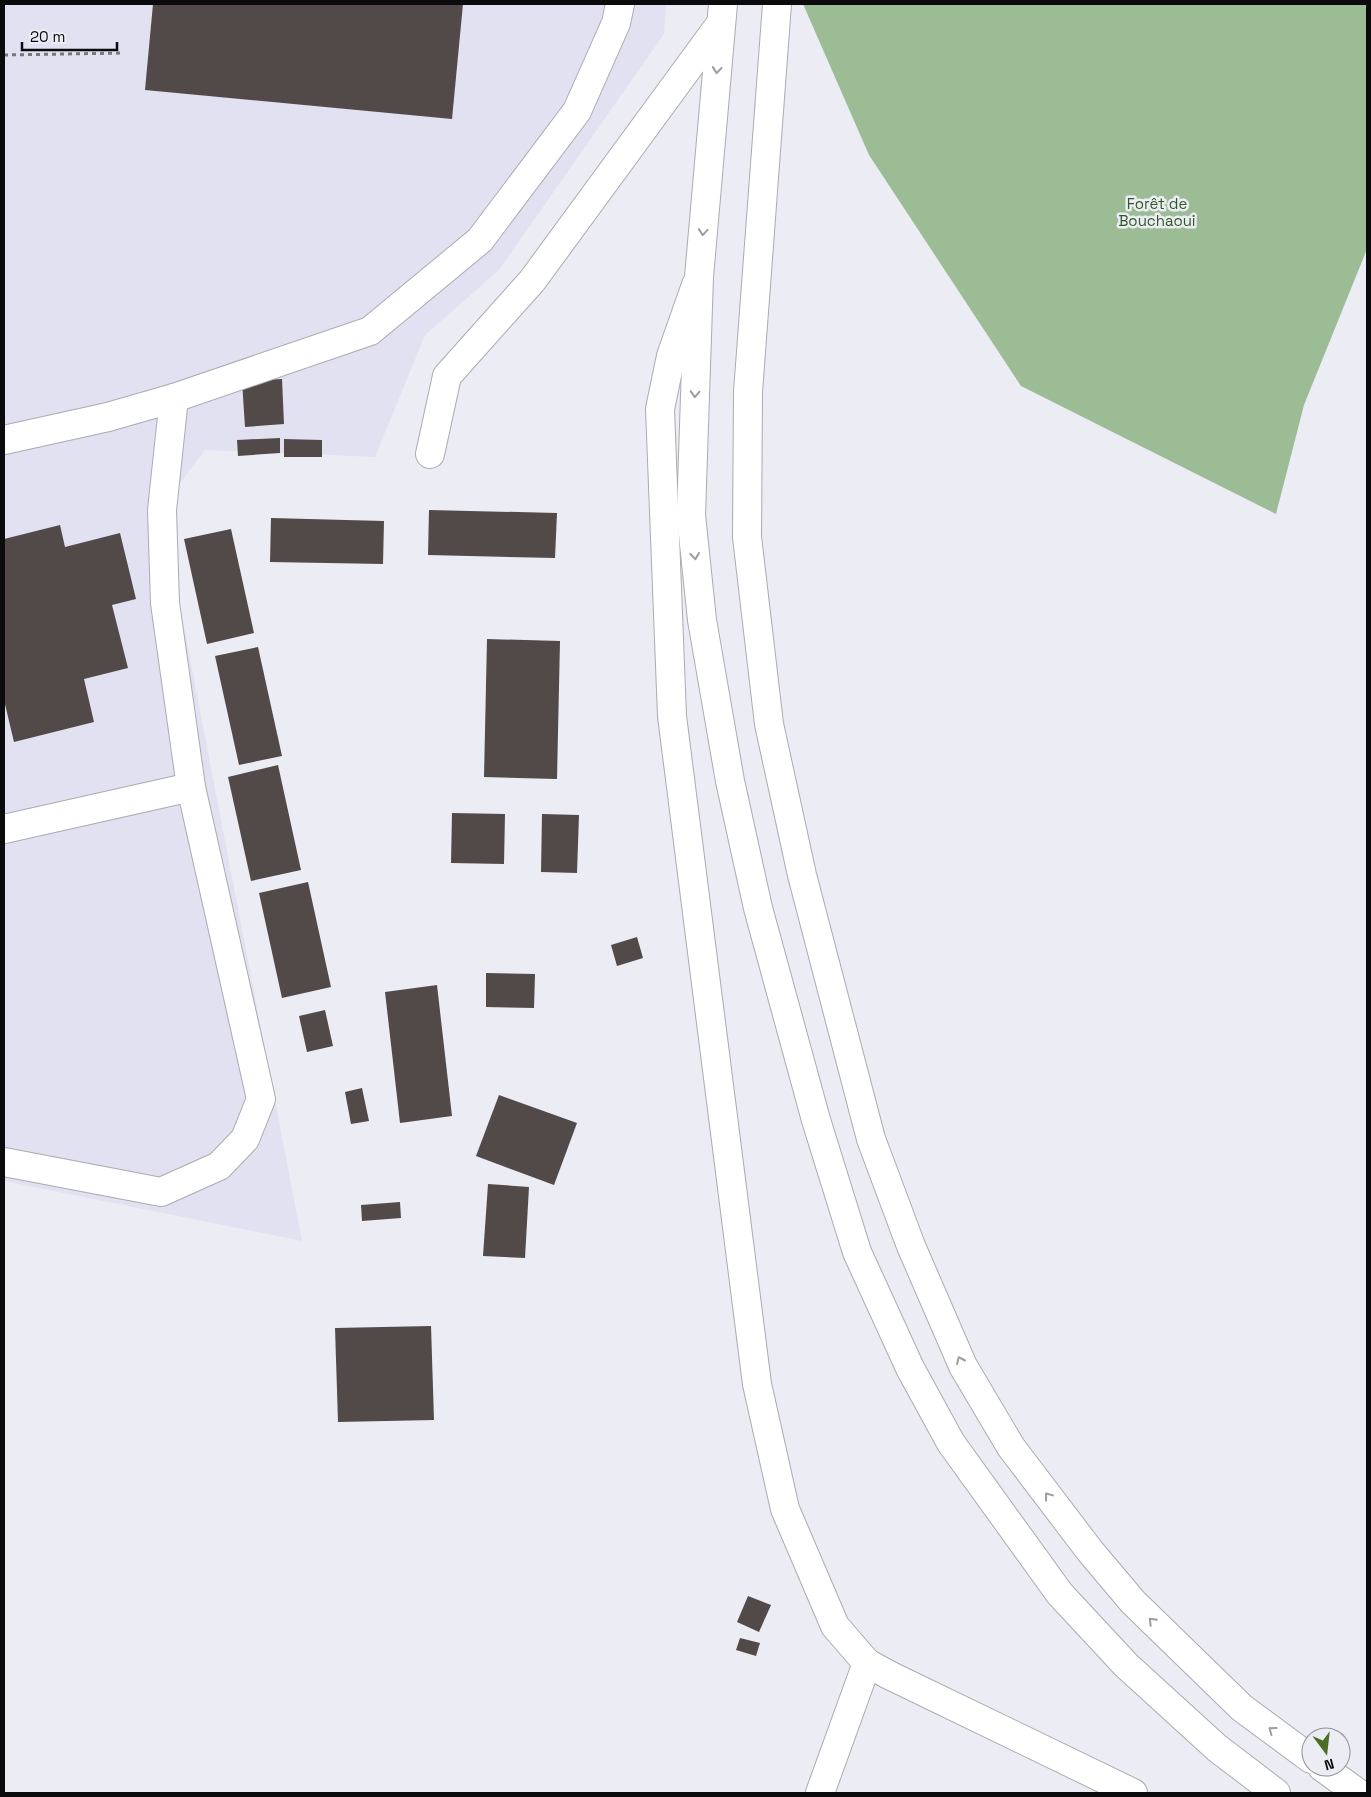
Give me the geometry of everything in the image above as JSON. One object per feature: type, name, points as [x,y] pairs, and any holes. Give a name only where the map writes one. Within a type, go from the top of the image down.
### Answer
[{"type":"main road","points":[[4,440],[108,417],[174,398],[370,331],[480,240],[577,111],[616,23],[620,4]]},
{"type":"main road","points":[[777,4],[748,392],[747,538],[769,724],[802,875],[871,1139],[911,1246],[963,1366],[1012,1447],[1090,1551],[1133,1602],[1242,1708],[1301,1752]]},
{"type":"main road","points":[[722,13],[699,277],[691,515],[702,620],[730,781],[758,908],[816,1120],[857,1252],[910,1368],[951,1443],[1060,1594],[1126,1665],[1217,1748],[1276,1793]]},
{"type":"main road","points":[[430,454],[447,376],[532,281],[722,13]]},
{"type":"main road","points":[[699,277],[671,356],[660,409],[672,716],[757,1384],[785,1509],[835,1626],[867,1663],[889,1676],[1133,1793]]},
{"type":"main road","points":[[4,1162],[162,1192],[219,1166],[245,1139],[260,1098],[191,787],[165,603],[162,510],[174,398]]},
{"type":"main road","points":[[4,829],[191,787]]},
{"type":"main road","points":[[820,1793],[867,1663]]},
{"type":"main road","points":[[1336,1777],[1358,1793]]},
{"type":"path","points":[[4,56],[124,53]]},
{"type":"shaded area","points":[[4,4],[666,4],[664,34],[499,270],[425,335],[375,457],[205,450],[177,487],[177,591],[302,1241],[4,1181]]},
{"type":"green space","name":"Forêt de Bouchaoui","points":[[803,4],[1367,4],[1367,249],[1304,405],[1276,514],[1021,386],[869,155]]},
{"type":"building","points":[[153,4],[463,4],[452,119],[145,90]]},
{"type":"building","points":[[282,379],[284,424],[245,427],[242,381]]},
{"type":"building","points":[[280,438],[280,453],[238,456],[237,440]]},
{"type":"building","points":[[284,439],[322,440],[322,457],[284,457]]},
{"type":"building","points":[[429,510],[557,513],[555,558],[428,555]]},
{"type":"building","points":[[271,518],[384,521],[383,564],[270,562]]},
{"type":"building","points":[[60,525],[65,547],[120,533],[136,599],[112,605],[128,668],[84,679],[94,722],[14,742],[4,700],[4,539]]},
{"type":"building","points":[[231,529],[254,633],[207,644],[184,539]]},
{"type":"building","points":[[487,639],[560,641],[557,779],[484,777]]},
{"type":"building","points":[[258,647],[282,756],[239,765],[215,656]]},
{"type":"building","points":[[278,765],[301,870],[251,881],[228,777]]},
{"type":"building","points":[[452,813],[505,814],[504,864],[451,863]]},
{"type":"building","points":[[542,814],[579,815],[577,873],[541,872]]},
{"type":"building","points":[[308,882],[331,987],[282,998],[259,893]]},
{"type":"building","points":[[637,937],[643,958],[617,966],[611,945]]},
{"type":"building","points":[[486,973],[535,974],[534,1008],[486,1007]]},
{"type":"building","points":[[437,985],[452,1116],[400,1123],[385,992]]},
{"type":"building","points":[[325,1010],[333,1046],[307,1052],[299,1016]]},
{"type":"building","points":[[362,1088],[369,1121],[351,1124],[345,1092]]},
{"type":"building","points":[[499,1095],[577,1123],[554,1185],[476,1156]]},
{"type":"building","points":[[488,1184],[529,1187],[525,1258],[483,1256]]},
{"type":"building","points":[[400,1202],[401,1218],[362,1221],[361,1205]]},
{"type":"building","points":[[431,1326],[434,1420],[338,1422],[335,1328]]},
{"type":"building","points":[[748,1596],[771,1605],[759,1632],[737,1622]]},
{"type":"building","points":[[740,1638],[760,1643],[756,1656],[736,1650]]}]
